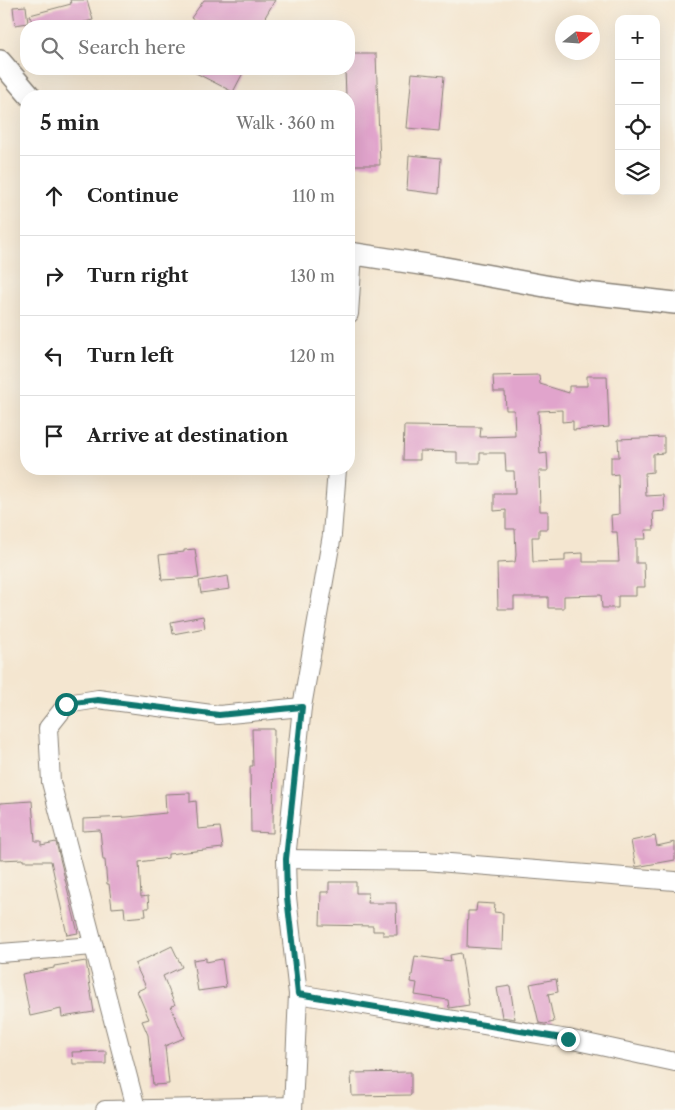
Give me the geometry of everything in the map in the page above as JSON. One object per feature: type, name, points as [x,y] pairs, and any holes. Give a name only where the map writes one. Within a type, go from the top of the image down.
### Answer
[{"type":"street","points":[[2,68],[24,90]]},
{"type":"street","points":[[355,255],[440,267],[578,292],[675,303]]},
{"type":"street","points":[[105,1110],[136,1108],[293,1108],[298,994],[287,897],[286,859],[302,707],[332,535],[337,475]]},
{"type":"street","points":[[136,1108],[51,782],[48,728],[66,704],[98,700],[219,715],[302,707]]},
{"type":"street","points":[[286,859],[425,861],[675,881]]},
{"type":"street","points":[[0,953],[94,946]]},
{"type":"street","points":[[298,994],[568,1039],[675,1062]]},
{"type":"building","points":[[70,0],[87,0],[93,20],[31,20],[30,15],[71,4]]},
{"type":"building","points":[[204,0],[275,0],[263,20],[194,20],[191,18]]},
{"type":"building","points":[[26,6],[28,20],[20,20],[20,24],[15,25],[13,7]]},
{"type":"building","points":[[355,54],[376,54],[380,165],[355,165],[355,90],[346,90],[345,75],[355,75]]},
{"type":"building","points":[[412,73],[444,76],[439,131],[407,128]]},
{"type":"building","points":[[200,75],[242,75],[234,90],[229,90]]},
{"type":"building","points":[[409,155],[441,158],[439,194],[407,190]]},
{"type":"building","points":[[539,375],[540,384],[569,393],[569,386],[587,386],[587,376],[607,376],[609,427],[573,430],[573,421],[562,422],[562,410],[538,411],[540,454],[547,453],[548,471],[539,471],[540,511],[548,511],[548,529],[539,529],[539,537],[532,537],[533,562],[565,561],[565,554],[583,553],[583,562],[619,562],[617,532],[612,532],[611,515],[619,514],[618,474],[611,475],[611,457],[619,457],[618,439],[664,437],[664,453],[653,454],[653,472],[645,473],[646,496],[664,495],[665,511],[653,512],[654,530],[645,530],[646,539],[636,539],[636,563],[644,563],[645,587],[636,587],[636,596],[618,596],[618,608],[602,608],[601,595],[564,596],[564,608],[548,608],[548,597],[514,597],[514,609],[498,609],[497,563],[515,562],[516,555],[515,529],[506,529],[506,510],[494,511],[494,494],[515,494],[514,471],[506,471],[505,453],[480,453],[480,463],[457,463],[457,452],[420,451],[420,460],[403,460],[404,426],[481,427],[480,437],[515,436],[514,410],[506,410],[505,392],[494,392],[493,376]]},
{"type":"building","points":[[195,549],[199,578],[162,580],[159,555]]},
{"type":"building","points":[[228,576],[230,589],[201,593],[199,581]]},
{"type":"building","points":[[203,616],[205,628],[173,634],[171,622]]},
{"type":"building","points":[[252,729],[274,729],[273,833],[251,832],[250,766],[253,766]]},
{"type":"building","points":[[190,793],[190,802],[196,801],[198,829],[220,827],[223,848],[168,854],[168,858],[139,862],[141,897],[148,896],[149,908],[145,908],[146,916],[125,918],[124,907],[112,908],[105,860],[103,860],[100,830],[83,831],[83,819],[166,813],[165,794]]},
{"type":"building","points":[[32,801],[35,841],[41,841],[41,845],[56,842],[78,933],[67,935],[51,861],[0,860],[0,803]]},
{"type":"building","points":[[655,836],[657,846],[675,842],[675,860],[636,867],[631,841]]},
{"type":"building","points":[[329,882],[356,882],[356,893],[368,893],[367,903],[396,903],[397,935],[383,935],[383,931],[373,931],[373,926],[320,925],[321,892],[329,892]]},
{"type":"building","points":[[477,903],[495,904],[494,912],[503,913],[502,949],[467,947],[468,911],[476,911]]},
{"type":"building","points":[[172,946],[182,967],[163,976],[175,1005],[171,1006],[184,1038],[165,1046],[169,1084],[153,1085],[148,1035],[142,1021],[149,1019],[137,991],[146,987],[135,964]]},
{"type":"building","points":[[461,953],[469,1005],[449,1008],[448,1000],[415,995],[417,983],[411,982],[415,956],[451,961],[450,955]]},
{"type":"building","points":[[206,958],[206,962],[222,959],[226,987],[198,991],[193,960]]},
{"type":"building","points":[[86,961],[94,1012],[62,1017],[61,1009],[30,1016],[22,974]]},
{"type":"building","points":[[556,979],[558,992],[548,994],[554,1022],[539,1023],[530,984]]},
{"type":"building","points":[[510,986],[515,1019],[502,1017],[497,988]]},
{"type":"building","points":[[106,1051],[106,1064],[73,1064],[72,1052]]},
{"type":"building","points":[[411,1072],[411,1095],[352,1096],[351,1073]]},
{"type":"route","points":[[66,704],[98,700],[219,715],[302,707],[286,859],[287,897],[298,994],[568,1039]]}]
